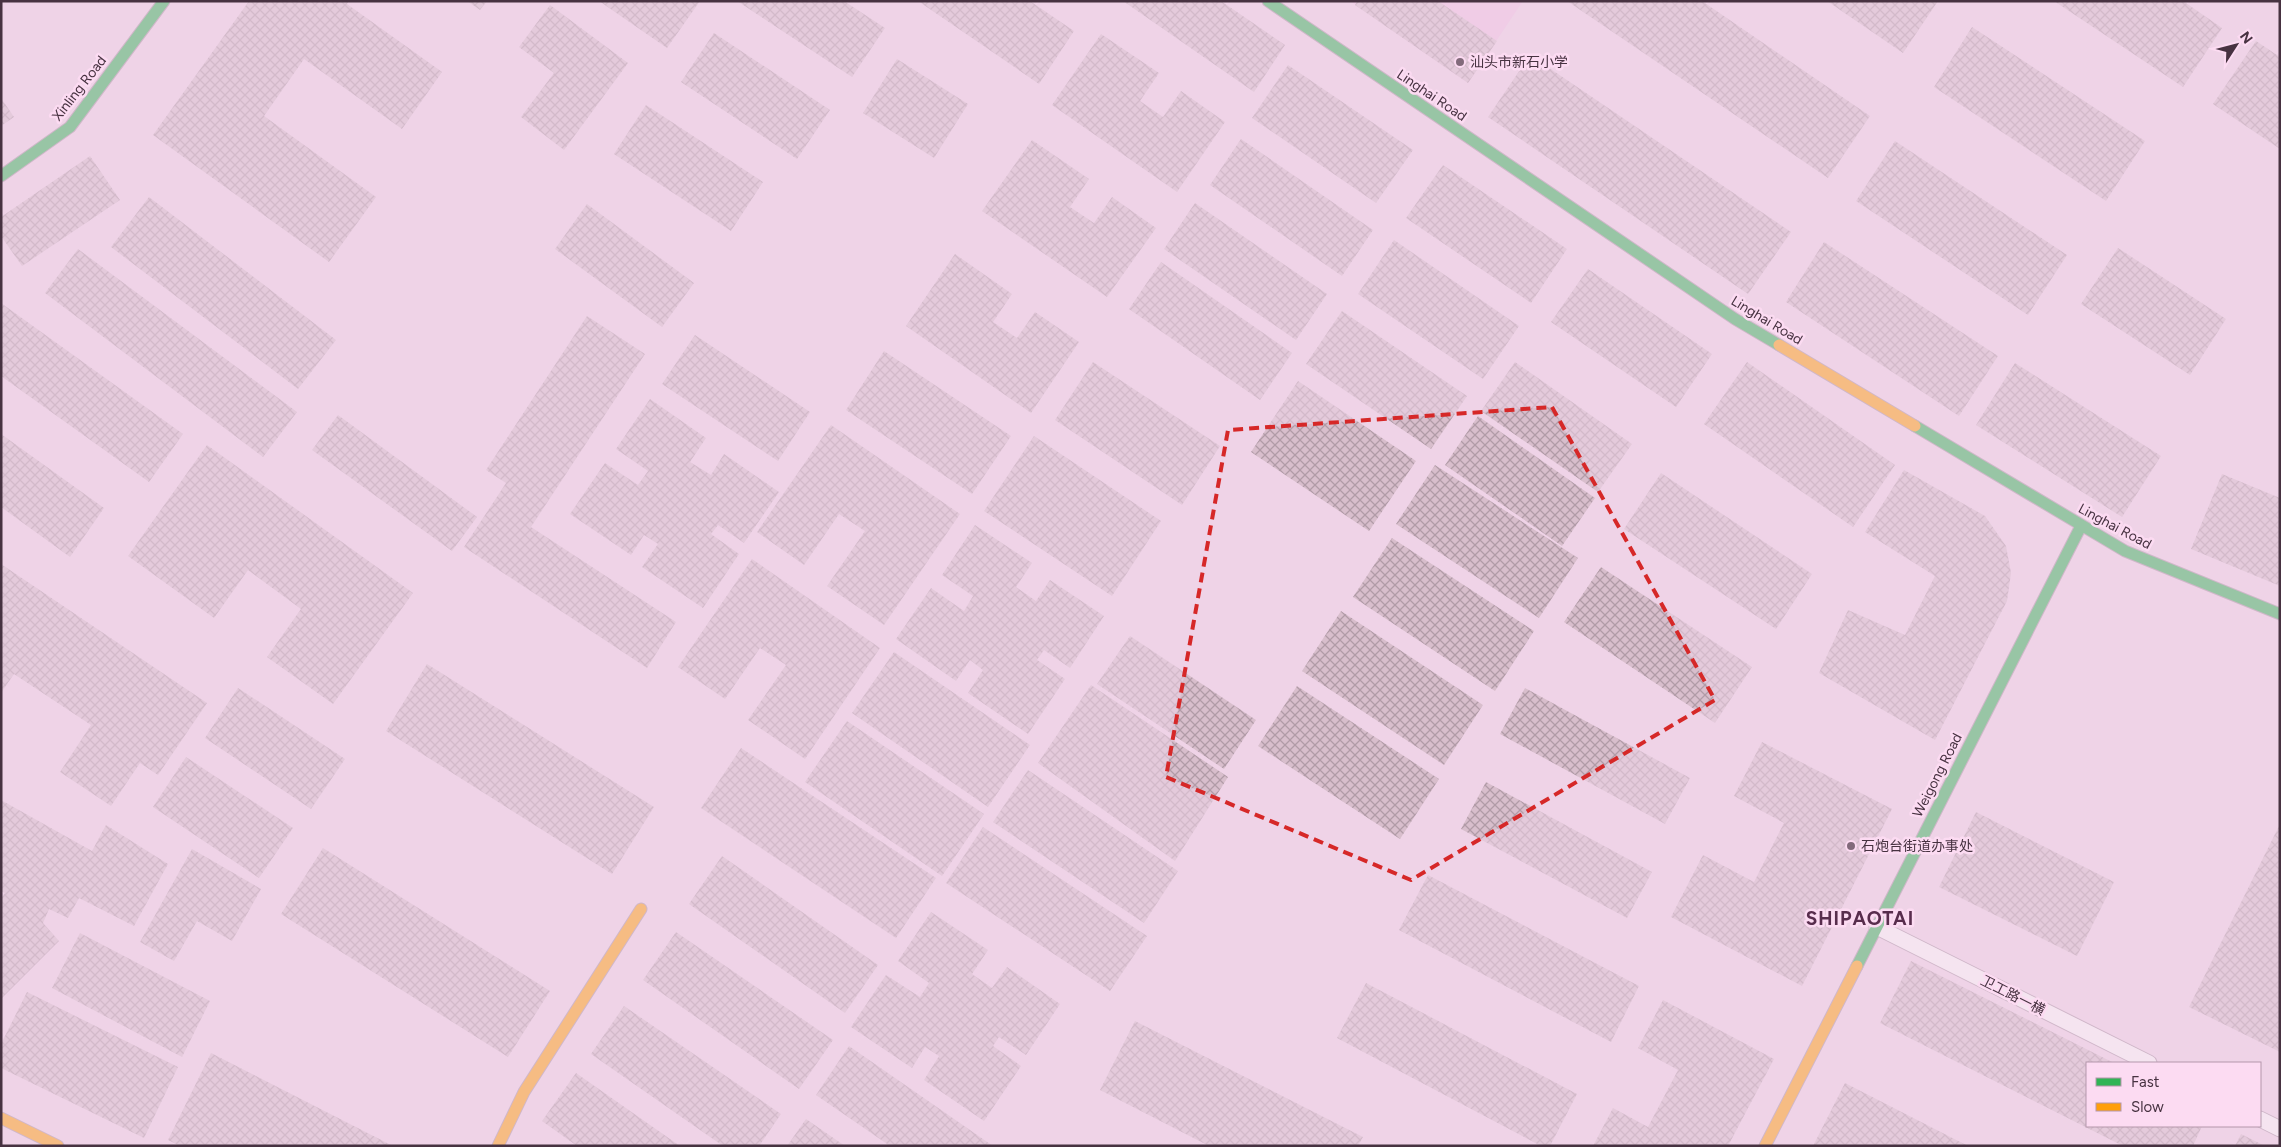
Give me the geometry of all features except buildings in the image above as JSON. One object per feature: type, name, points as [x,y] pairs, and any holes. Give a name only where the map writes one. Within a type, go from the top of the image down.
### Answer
[{"type":"street","name":"Xinling Road","points":[[1,176],[70,128],[164,1]]},
{"type":"street","name":"Linghai Road","points":[[1268,1],[1735,319],[2125,551],[2280,614]]},
{"type":"street","name":"Weigong Road","points":[[1765,1146],[2081,526]]},
{"type":"street","points":[[498,1146],[524,1092],[641,909]]},
{"type":"street","points":[[1,1118],[58,1146]]},
{"type":"lane","name":"卫工路一横","points":[[1877,927],[2147,1062]]},
{"type":"lane","points":[[2261,1118],[2280,1128]]},
{"type":"highlighted area","points":[[1552,407],[1715,700],[1411,880],[1166,777],[1228,430]]},
{"type":"shaded area","name":"汕头市新石小学","points":[[1350,1],[1523,1],[1468,83]]},
{"type":"traffic: fast","points":[[1,176],[70,127],[164,1]]},
{"type":"traffic: fast","points":[[1268,1],[1735,319],[1779,345]]},
{"type":"traffic: fast","points":[[1915,426],[2125,551],[2280,614]]},
{"type":"traffic: fast","points":[[1857,966],[2081,526]]},
{"type":"traffic: slow","points":[[1779,345],[1915,426]]},
{"type":"traffic: slow","points":[[498,1146],[524,1092],[641,909]]},
{"type":"traffic: slow","points":[[1765,1146],[1857,966]]},
{"type":"traffic: slow","points":[[1,1118],[58,1146]]},
{"type":"place","name":"汕头市新石小学","points":[[1460,62]]},
{"type":"place","name":"石炮台街道办事处","points":[[1851,846]]},
{"type":"district","name":"SHIPAOTAI","points":[[1860,918]]}]
